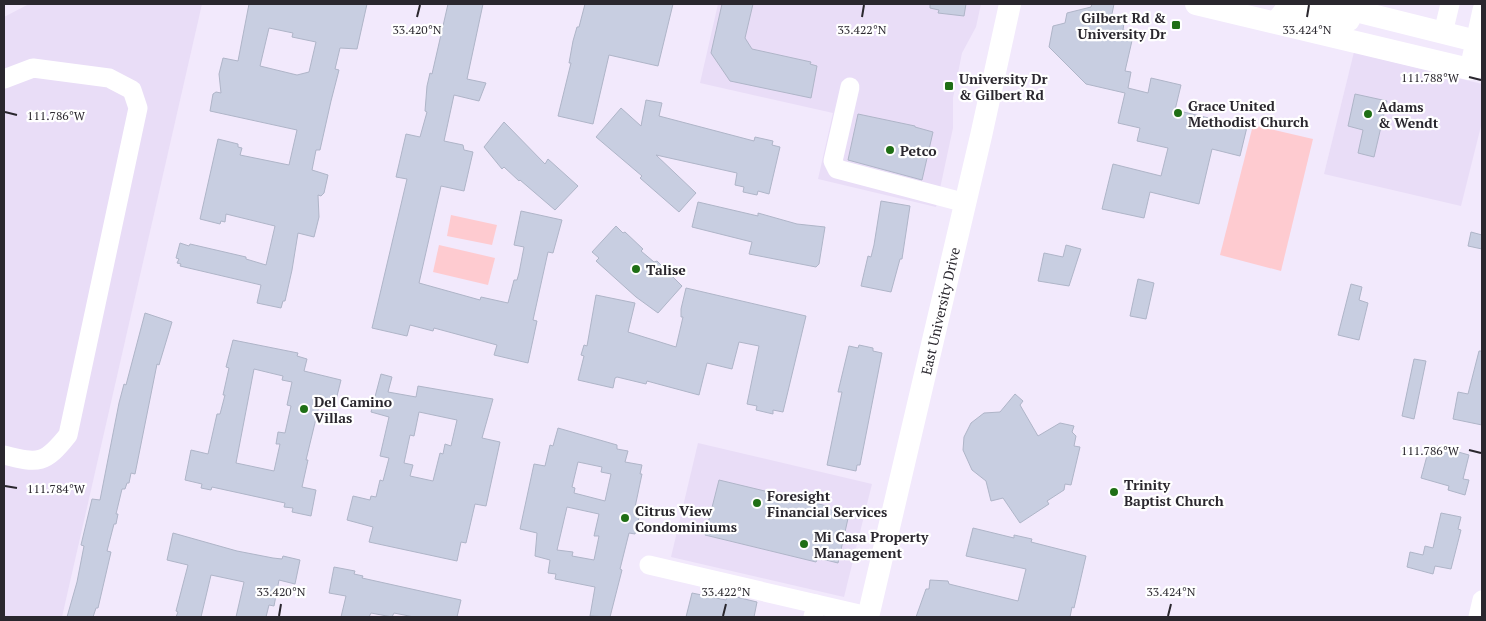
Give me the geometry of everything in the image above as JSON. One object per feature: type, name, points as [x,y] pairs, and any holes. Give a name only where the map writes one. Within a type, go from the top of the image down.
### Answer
[{"type":"main road","name":"East University Drive","points":[[868,617],[966,203],[1010,4]]},
{"type":"main road","points":[[1196,4],[1281,14],[1287,12],[1338,20],[1349,20],[1366,13]]},
{"type":"main road","points":[[1265,4],[1273,13],[1476,67]]},
{"type":"main road","points":[[1328,4],[1479,44]]},
{"type":"street","points":[[1442,33],[1450,4]]},
{"type":"street","points":[[1476,67],[1482,10]]},
{"type":"street","points":[[4,79],[33,68],[109,78],[132,90],[138,108],[68,435],[53,454],[32,462],[4,455]]},
{"type":"street","points":[[850,87],[833,161],[837,169],[966,203]]},
{"type":"street","points":[[649,565],[815,610],[868,617]]},
{"type":"street","points":[[1478,617],[1482,600]]},
{"type":"shaded area","points":[[29,4],[202,4],[62,617],[4,617],[4,17]]},
{"type":"shaded area","points":[[718,4],[981,4],[976,27],[962,53],[953,98],[953,128],[936,207],[818,179],[833,113],[700,83]]},
{"type":"shaded area","points":[[1354,52],[1482,84],[1482,122],[1461,206],[1324,174]]},
{"type":"shaded area","points":[[1253,125],[1313,139],[1281,271],[1220,255]]},
{"type":"shaded area","points":[[451,215],[497,225],[492,245],[447,236]]},
{"type":"shaded area","points":[[439,245],[495,258],[488,285],[433,272]]},
{"type":"shaded area","points":[[698,443],[872,484],[844,597],[671,557]]},
{"type":"building","points":[[249,4],[367,4],[357,49],[340,48],[335,69],[339,70],[320,150],[316,150],[312,170],[328,175],[324,193],[321,196],[318,195],[319,217],[314,237],[298,233],[285,301],[283,301],[281,308],[257,303],[261,285],[180,266],[181,264],[177,263],[179,259],[176,258],[180,243],[246,257],[246,259],[266,265],[275,226],[226,214],[225,222],[221,221],[220,224],[200,219],[218,139],[238,144],[238,147],[242,148],[240,155],[289,165],[297,130],[210,111],[213,94],[216,92],[221,93],[219,74],[223,58],[238,61]],"holes":[[[269,28],[293,33],[292,37],[316,42],[309,72],[297,75],[260,66]]]},
{"type":"building","points":[[448,4],[483,4],[467,79],[486,83],[479,101],[454,95],[444,141],[463,145],[464,150],[473,152],[464,191],[441,186],[419,283],[480,300],[481,297],[508,303],[514,280],[517,280],[519,273],[524,247],[514,245],[521,211],[562,220],[553,253],[548,252],[533,320],[537,321],[528,363],[494,355],[497,345],[434,328],[433,331],[410,325],[407,336],[372,328],[407,179],[396,177],[406,134],[420,137],[427,112],[425,111],[427,86],[430,73],[432,74]]},
{"type":"building","points":[[585,4],[673,4],[658,66],[609,55],[593,124],[558,116],[571,63],[569,63],[573,41]]},
{"type":"building","points":[[722,4],[753,4],[745,38],[752,49],[811,62],[810,64],[817,66],[811,98],[730,81],[711,53]]},
{"type":"building","points":[[930,4],[966,4],[964,16],[938,13],[939,10],[930,8]]},
{"type":"building","points":[[1092,4],[1114,4],[1112,14],[1124,23],[1123,30],[1134,32],[1125,71],[1131,72],[1128,88],[1148,93],[1151,78],[1181,85],[1175,110],[1247,127],[1240,156],[1212,149],[1199,204],[1150,192],[1144,218],[1102,209],[1113,164],[1161,176],[1168,148],[1137,141],[1140,128],[1118,123],[1125,93],[1086,84],[1049,47],[1053,26],[1065,23],[1067,13],[1091,7]]},
{"type":"building","name":"Adams & Wendt","points":[[1355,94],[1387,101],[1374,157],[1358,153],[1363,130],[1348,126]]},
{"type":"building","points":[[646,100],[662,103],[659,116],[754,141],[755,137],[773,141],[772,145],[780,147],[769,194],[758,191],[757,195],[743,192],[744,187],[735,185],[737,173],[656,155],[696,193],[679,212],[640,178],[642,176],[596,137],[621,108],[641,126]]},
{"type":"building","name":"Petco","points":[[858,114],[915,126],[933,132],[922,180],[848,160]]},
{"type":"building","points":[[504,122],[545,164],[548,159],[578,186],[555,210],[504,167],[502,169],[484,147]]},
{"type":"building","points":[[881,201],[910,206],[902,259],[900,259],[891,292],[861,286],[868,256],[871,257],[874,245]]},
{"type":"building","points":[[698,202],[758,216],[758,213],[797,224],[825,227],[819,264],[816,267],[749,254],[752,242],[692,227]]},
{"type":"building","name":"Talise","points":[[616,226],[643,249],[641,251],[654,262],[657,261],[682,286],[658,313],[636,297],[596,261],[599,258],[592,252]]},
{"type":"building","points":[[1471,232],[1482,235],[1482,249],[1468,246]]},
{"type":"building","points":[[1066,245],[1081,249],[1069,286],[1038,281],[1044,253],[1063,257]]},
{"type":"building","points":[[1138,279],[1154,283],[1146,319],[1130,316]]},
{"type":"building","points":[[1351,284],[1362,287],[1359,300],[1368,303],[1359,340],[1338,335]]},
{"type":"building","points":[[686,288],[806,316],[783,412],[773,410],[773,414],[756,410],[757,406],[747,404],[759,346],[739,342],[732,369],[707,363],[699,395],[647,381],[646,384],[617,377],[615,378],[613,388],[578,380],[584,356],[581,355],[584,345],[587,346],[596,295],[635,303],[628,332],[676,347],[683,317],[681,317],[681,309]]},
{"type":"building","points":[[145,313],[172,322],[159,365],[157,364],[135,474],[131,473],[129,483],[127,483],[125,489],[122,489],[116,514],[118,514],[116,524],[114,524],[107,551],[111,552],[98,608],[96,608],[93,617],[67,617],[77,582],[84,546],[81,545],[92,499],[100,500],[119,403],[124,384],[126,385]]},
{"type":"building","points":[[233,340],[298,353],[297,356],[307,359],[304,371],[341,380],[335,404],[320,402],[306,460],[308,460],[302,487],[316,490],[311,516],[292,512],[293,508],[284,507],[285,503],[212,487],[211,490],[201,488],[202,484],[185,480],[191,450],[208,454],[217,414],[220,414],[225,395],[223,395],[229,368],[226,367]],"holes":[[[254,369],[283,376],[282,380],[292,382],[287,405],[291,406],[285,433],[278,432],[276,444],[280,444],[274,471],[236,463]]]},
{"type":"building","points":[[859,345],[873,348],[873,351],[882,353],[860,465],[857,465],[856,471],[827,465],[842,392],[838,392],[849,346],[858,348]]},
{"type":"building","points":[[1479,351],[1482,351],[1482,425],[1453,419],[1458,392],[1468,394]]},
{"type":"building","points":[[1414,359],[1426,361],[1414,419],[1402,416]]},
{"type":"building","points":[[381,374],[392,377],[388,392],[416,397],[418,386],[493,399],[482,438],[500,442],[486,506],[475,504],[466,543],[461,542],[457,561],[369,542],[373,527],[347,520],[353,496],[370,500],[371,496],[376,497],[380,480],[383,481],[389,458],[380,456],[389,417],[371,412]],"holes":[[[419,412],[457,420],[451,446],[445,444],[443,454],[440,453],[433,481],[410,476],[413,465],[404,463],[410,435],[414,436]]]},
{"type":"building","points":[[1015,394],[1023,401],[1020,405],[1038,436],[1060,423],[1074,426],[1072,432],[1076,436],[1074,446],[1080,447],[1071,485],[1065,484],[1064,490],[1047,501],[1049,504],[1020,523],[1003,498],[991,501],[986,481],[972,470],[963,450],[964,437],[971,423],[984,413],[1000,412]]},
{"type":"building","points":[[558,428],[617,445],[617,449],[628,451],[625,462],[642,465],[640,474],[642,474],[634,512],[640,513],[635,534],[629,533],[610,617],[590,616],[595,587],[555,579],[556,574],[548,573],[550,560],[535,556],[537,533],[520,529],[534,464],[545,466],[550,445],[553,446]],"holes":[[[578,462],[602,467],[601,472],[611,474],[605,501],[574,493],[575,488],[572,487]],[[567,507],[599,514],[594,536],[599,536],[594,560],[572,556],[573,552],[557,550]]]},
{"type":"building","points":[[1437,446],[1469,455],[1463,479],[1469,480],[1465,495],[1448,490],[1449,486],[1421,478],[1428,452],[1435,454]]},
{"type":"building","points":[[719,480],[827,506],[826,509],[849,514],[838,563],[818,558],[816,562],[705,535]]},
{"type":"building","points":[[1441,513],[1461,517],[1458,529],[1461,530],[1451,569],[1435,566],[1433,574],[1407,567],[1410,552],[1423,555],[1425,546],[1433,548]]},
{"type":"building","points":[[973,528],[1014,538],[1014,535],[1032,539],[1031,542],[1086,556],[1074,608],[1072,607],[1070,617],[916,617],[926,589],[929,589],[930,580],[948,581],[949,584],[1018,601],[1026,569],[966,556]]},
{"type":"building","points":[[173,533],[237,551],[273,558],[282,559],[283,556],[300,560],[295,584],[279,580],[274,606],[269,605],[266,617],[236,617],[244,582],[211,575],[201,617],[176,617],[188,565],[167,560]]},
{"type":"building","points":[[334,567],[355,571],[354,574],[363,576],[362,578],[461,600],[457,617],[414,617],[394,613],[392,617],[371,613],[369,617],[341,617],[346,596],[329,593]]},
{"type":"building","points":[[692,593],[726,600],[728,595],[757,602],[754,617],[686,617]]},
{"type":"place","name":"Gilbert Rd & University Dr","points":[[1176,25]]},
{"type":"place","name":"University Dr & Gilbert Rd","points":[[949,86]]},
{"type":"place","name":"Grace United Methodist Church","points":[[1178,113]]},
{"type":"place","name":"Adams & Wendt","points":[[1368,114]]},
{"type":"place","name":"Petco","points":[[890,150]]},
{"type":"place","name":"Talise","points":[[636,269]]},
{"type":"place","name":"Del Camino Villas","points":[[304,409]]},
{"type":"place","name":"Trinity Baptist Church","points":[[1114,492]]},
{"type":"place","name":"Foresight Financial Services","points":[[757,503]]},
{"type":"place","name":"Citrus View Condominiums","points":[[625,518]]},
{"type":"place","name":"Mi Casa Property Management","points":[[804,544]]}]
